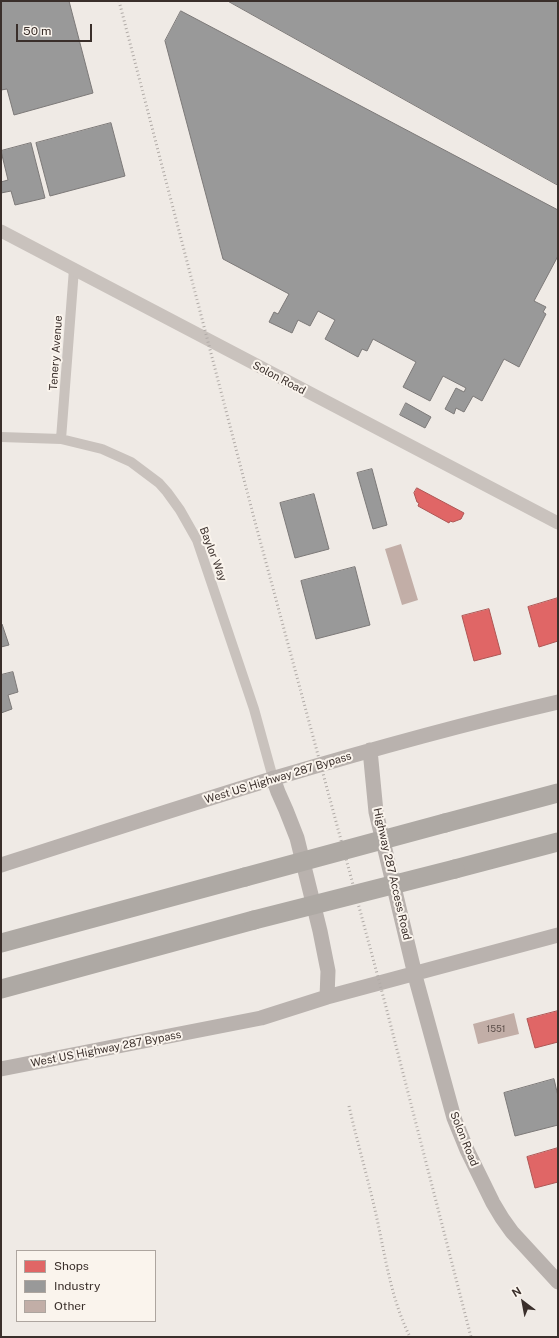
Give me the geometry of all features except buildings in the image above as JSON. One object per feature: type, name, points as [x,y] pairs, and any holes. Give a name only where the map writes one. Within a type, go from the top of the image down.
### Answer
[{"type":"highway","points":[[1,943],[558,793]]},
{"type":"highway","points":[[1,989],[254,920],[558,842]]},
{"type":"highway","points":[[1,931],[39,925],[56,928]]},
{"type":"main road","name":"West US Highway 287 Bypass","points":[[1,864],[273,778],[489,718],[558,702]]},
{"type":"main road","name":"Highway 287 Access Road","points":[[370,750],[376,812],[416,974]]},
{"type":"main road","points":[[273,778],[297,838],[320,931],[328,971],[328,997]]},
{"type":"main road","name":"West US Highway 287 Bypass","points":[[1,1069],[261,1018],[328,997],[558,935]]},
{"type":"main road","name":"Solon Road","points":[[416,974],[454,1118],[467,1150],[502,1218],[512,1232],[558,1282]]},
{"type":"street","name":"Solon Road","points":[[1,231],[558,523]]},
{"type":"street","name":"Tenery Avenue","points":[[61,439],[74,269]]},
{"type":"street","name":"Baylor Way","points":[[1,437],[61,439],[102,449],[131,462],[159,483],[180,510],[197,540],[254,709],[273,778]]},
{"type":"railway","points":[[119,1],[254,518],[385,1003],[471,1337]]},
{"type":"railway","points":[[349,1106],[372,1197],[393,1291],[403,1322],[410,1337]]}]
